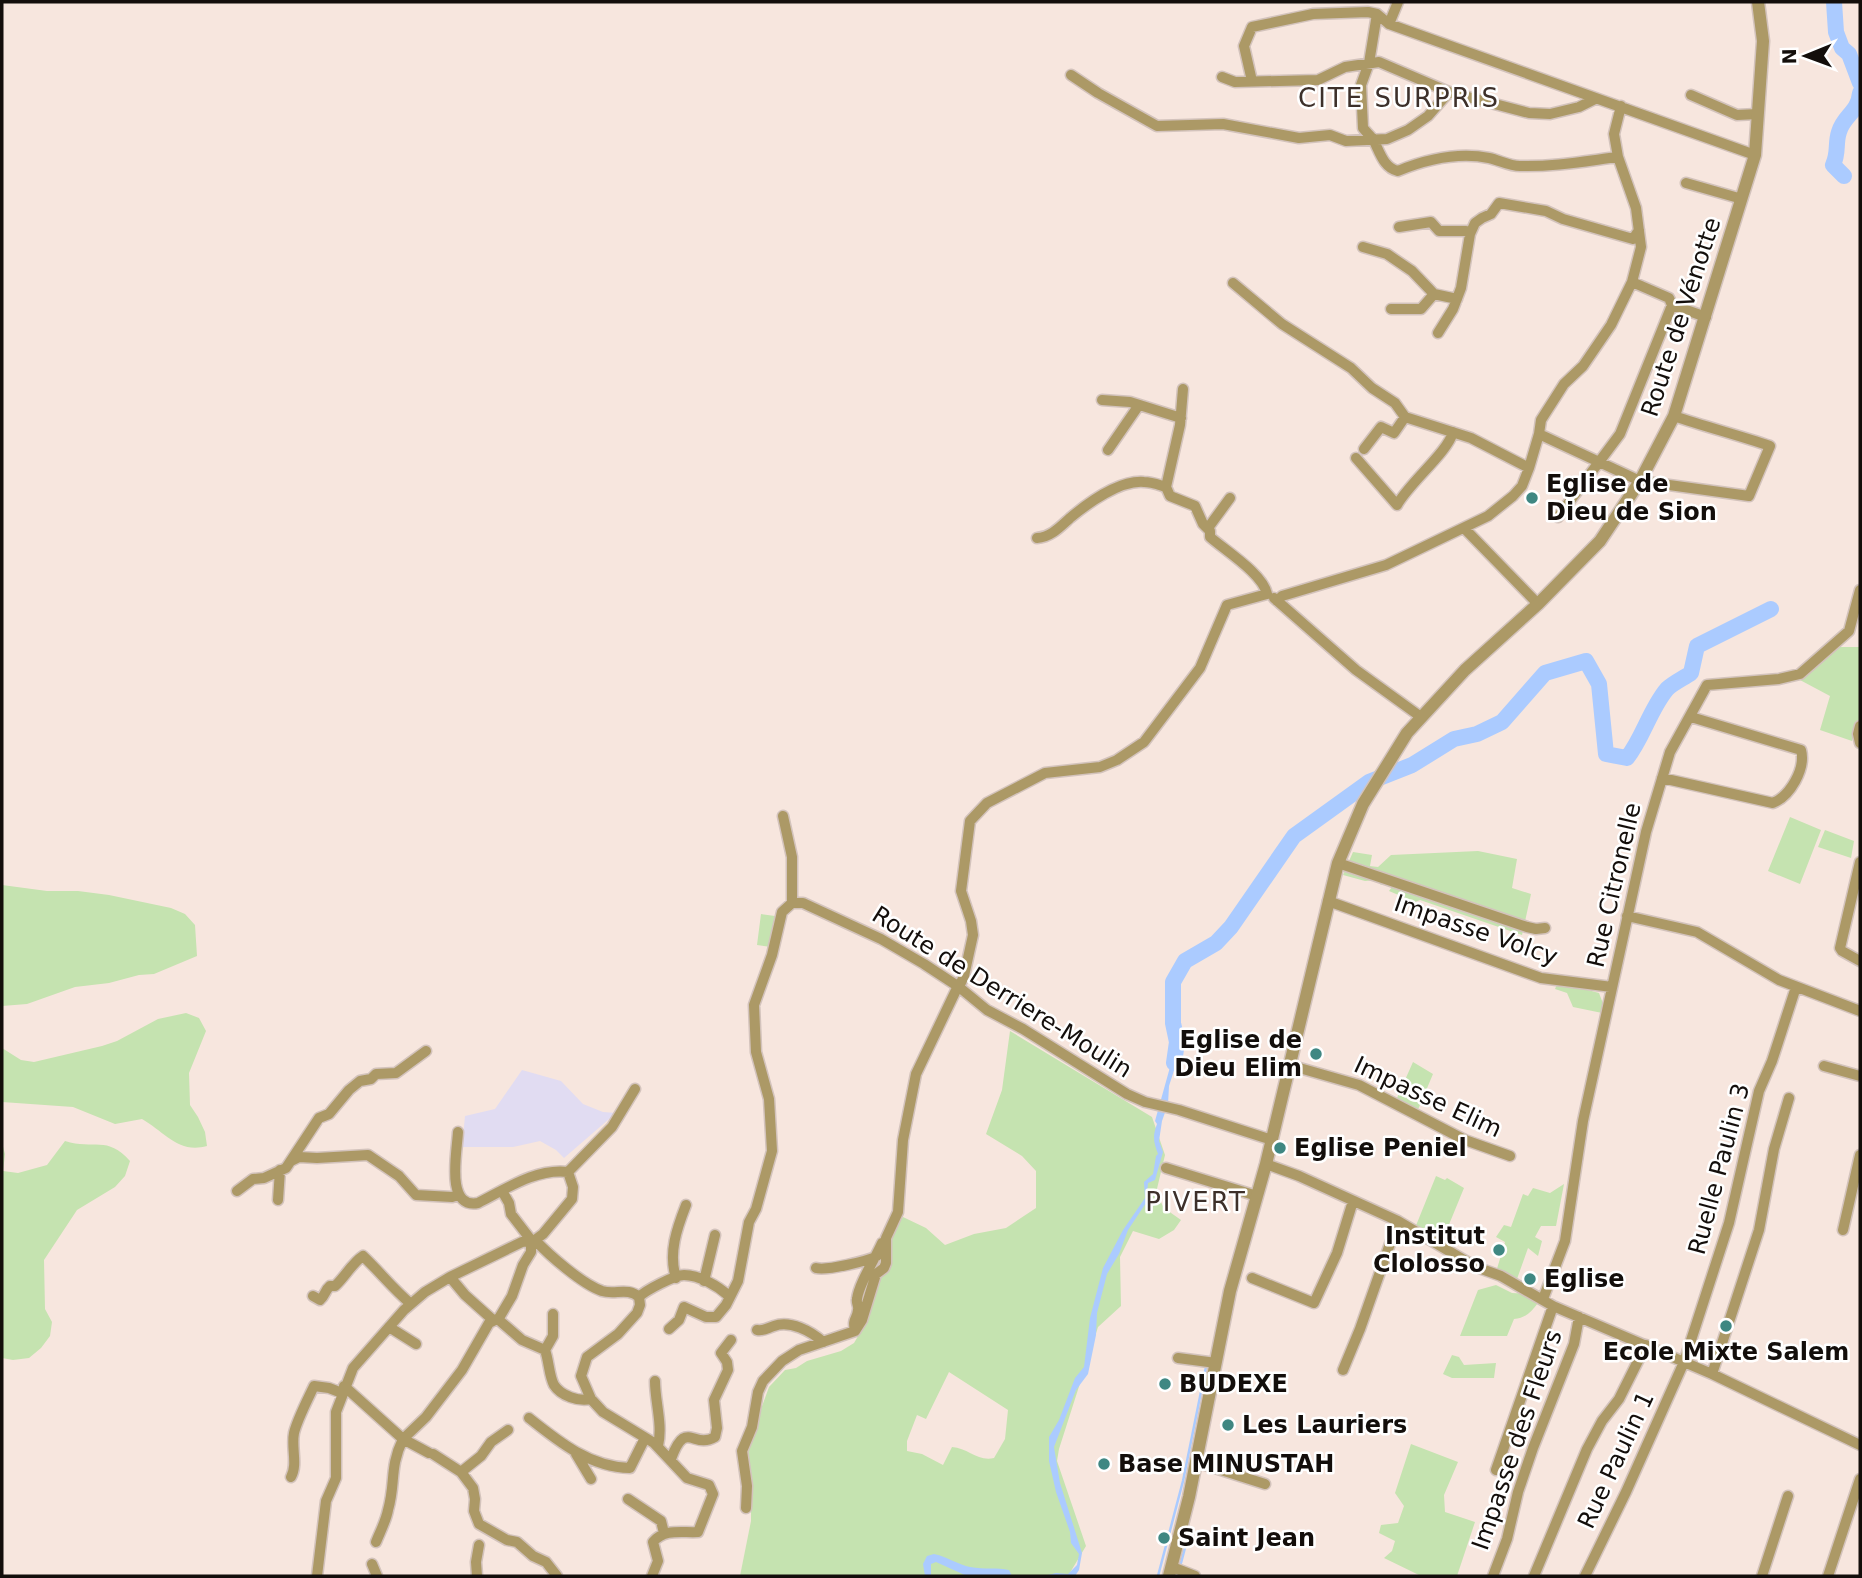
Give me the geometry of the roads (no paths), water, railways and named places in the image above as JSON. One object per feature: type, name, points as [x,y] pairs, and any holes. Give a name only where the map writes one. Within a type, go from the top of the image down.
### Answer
[{"type":"street","points":[[1389,24],[1398,2]]},
{"type":"street","name":"Route de Vénotte","points":[[1170,1572],[1196,1462],[1230,1291],[1258,1196],[1338,863],[1363,804],[1407,733],[1465,670],[1538,604],[1600,541],[1640,481],[1674,416],[1755,155],[1763,41],[1758,2]]},
{"type":"street","points":[[1252,80],[1244,46],[1252,27],[1313,14],[1368,12],[1377,14],[1389,24],[1755,155]]},
{"type":"street","points":[[1377,14],[1369,63],[1361,85],[1363,128],[1374,140],[1376,149],[1387,165],[1398,171],[1458,155],[1489,158],[1515,166],[1618,158]]},
{"type":"street","points":[[1222,77],[1235,82],[1318,80],[1345,67],[1379,62],[1449,92],[1529,113],[1550,114],[1578,107],[1595,99]]},
{"type":"street","points":[[1071,75],[1157,125],[1223,124],[1299,138],[1330,135],[1346,141],[1387,139],[1408,130],[1428,116],[1449,92]]},
{"type":"street","points":[[1691,95],[1737,115],[1758,114]]},
{"type":"street","points":[[855,1331],[853,1320],[859,1306],[857,1298],[867,1271],[879,1254],[880,1246],[898,1212],[903,1140],[916,1074],[964,976],[973,935],[961,891],[970,821],[987,803],[1045,773],[1100,767],[1117,760],[1144,742],[1200,668],[1227,605],[1282,596],[1349,575],[1376,570],[1488,516],[1513,496],[1522,486],[1541,420],[1551,402],[1564,384],[1583,366],[1611,325],[1632,282],[1641,247],[1636,208],[1618,158],[1614,134],[1621,106]]},
{"type":"street","points":[[1686,183],[1742,200]]},
{"type":"street","points":[[1438,333],[1457,299],[1475,223],[1491,214],[1499,202],[1546,211],[1563,219],[1633,239],[1639,230]]},
{"type":"street","points":[[1399,227],[1431,222],[1439,232],[1466,231],[1471,234]]},
{"type":"street","points":[[1363,247],[1387,254],[1412,271],[1434,294],[1457,299]]},
{"type":"street","points":[[1558,517],[1620,434],[1672,305],[1669,298],[1632,282]]},
{"type":"street","points":[[1233,283],[1282,324],[1351,368],[1372,388],[1395,403],[1405,417],[1471,438],[1529,468]]},
{"type":"street","points":[[1391,309],[1421,309],[1434,294]]},
{"type":"street","points":[[1672,305],[1706,317]]},
{"type":"street","points":[[1183,389],[1181,418],[1166,487],[1170,496],[1195,506],[1203,524],[1208,528],[1210,537],[1241,562],[1266,587],[1272,597],[1356,670],[1421,717]]},
{"type":"street","points":[[1102,400],[1118,399],[1181,418]]},
{"type":"street","points":[[1108,450],[1139,405]]},
{"type":"street","points":[[1539,434],[1602,461],[1640,481],[1749,496],[1770,446],[1726,430],[1702,426],[1674,416]]},
{"type":"street","points":[[1364,449],[1381,427],[1394,433],[1405,417]]},
{"type":"street","points":[[1356,458],[1397,505],[1405,491],[1448,443],[1453,432]]},
{"type":"street","points":[[1037,538],[1059,529],[1091,500],[1111,491],[1134,482],[1146,481],[1166,487]]},
{"type":"street","points":[[1208,528],[1230,498]]},
{"type":"street","points":[[1464,528],[1538,604]]},
{"type":"street","points":[[1860,590],[1849,631],[1860,637]]},
{"type":"street","name":"Rue Citronelle","points":[[1496,1470],[1565,1241],[1583,1121],[1646,832],[1670,752],[1707,685],[1788,678],[1800,674],[1849,631]]},
{"type":"street","points":[[1662,779],[1773,803],[1781,800],[1799,773],[1803,757],[1801,750],[1690,717]]},
{"type":"street","points":[[1860,726],[1860,743]]},
{"type":"street","points":[[669,1329],[679,1320],[684,1307],[706,1317],[716,1317],[733,1293],[741,1269],[749,1222],[756,1209],[772,1150],[769,1099],[756,1052],[754,1005],[772,955],[782,912],[792,903],[792,857],[783,816]]},
{"type":"street","points":[[1860,862],[1840,948],[1860,961]]},
{"type":"street","points":[[1338,863],[1527,927],[1545,928]]},
{"type":"street","name":"Impasse Volcy","points":[[1328,901],[1541,978],[1612,987]]},
{"type":"street","name":"Route de Derriere-Moulin","points":[[792,903],[803,903],[881,939],[958,987],[987,1010],[1023,1029],[1127,1094],[1145,1102],[1272,1140]]},
{"type":"street","points":[[1628,916],[1697,932],[1779,980],[1860,1011]]},
{"type":"street","name":"Ruelle Paulin 3","points":[[1684,1362],[1729,1223],[1759,1091],[1772,1061],[1796,987]]},
{"type":"street","points":[[291,1161],[319,1118],[329,1114],[349,1090],[376,1074],[396,1073],[426,1051]]},
{"type":"street","name":"Impasse Elim","points":[[1289,1065],[1359,1086],[1465,1140],[1510,1156]]},
{"type":"street","points":[[1824,1066],[1860,1076]]},
{"type":"street","points":[[568,1172],[612,1127],[635,1089]]},
{"type":"street","points":[[1712,1374],[1759,1230],[1771,1164],[1789,1098]]},
{"type":"street","points":[[458,1132],[458,1195],[463,1202],[471,1204],[531,1177],[555,1170],[568,1172]]},
{"type":"street","points":[[237,1191],[253,1179],[264,1178],[299,1157],[368,1155],[399,1176],[416,1195],[458,1195]]},
{"type":"street","points":[[1843,1230],[1860,1155]]},
{"type":"street","points":[[1266,1164],[1398,1221],[1476,1267],[1501,1276],[1548,1302],[1712,1374],[1860,1445]]},
{"type":"street","points":[[1166,1168],[1258,1196]]},
{"type":"street","points":[[278,1200],[280,1170]]},
{"type":"street","points":[[317,1576],[325,1507],[336,1478],[337,1442],[334,1422],[343,1390],[353,1368],[411,1304],[450,1277],[543,1234],[572,1199],[573,1187],[568,1172]]},
{"type":"street","points":[[502,1191],[509,1203],[510,1214],[533,1240],[569,1270],[595,1288],[614,1293],[627,1291],[639,1297]]},
{"type":"street","points":[[1251,1278],[1314,1303],[1337,1253],[1353,1201]]},
{"type":"street","points":[[676,1278],[673,1268],[675,1237],[686,1205]]},
{"type":"street","points":[[1343,1370],[1398,1221]]},
{"type":"street","points":[[704,1281],[715,1235]]},
{"type":"street","points":[[746,1508],[747,1486],[742,1451],[752,1427],[758,1392],[763,1381],[782,1361],[799,1350],[855,1331],[862,1320],[876,1273],[886,1264],[886,1238]]},
{"type":"street","points":[[376,1542],[388,1512],[395,1455],[403,1439],[426,1417],[462,1370],[489,1323],[496,1319],[512,1296],[523,1265],[531,1252],[533,1240]]},
{"type":"street","points":[[816,1268],[825,1270],[864,1261],[879,1254]]},
{"type":"street","points":[[313,1296],[320,1300],[323,1298],[326,1289],[344,1278],[363,1256],[382,1272],[392,1287],[411,1304]]},
{"type":"street","points":[[639,1297],[659,1283],[682,1275],[704,1281],[729,1296]]},
{"type":"street","points":[[450,1277],[465,1296],[522,1340],[545,1350]]},
{"type":"street","points":[[639,1297],[637,1313],[618,1334],[611,1337],[585,1362],[581,1376],[591,1399],[619,1423],[657,1446],[687,1478],[709,1485],[713,1494],[698,1532],[664,1533],[653,1542],[658,1562],[652,1576]]},
{"type":"street","points":[[553,1314],[554,1336],[545,1350],[554,1384],[579,1400],[591,1399]]},
{"type":"street","name":"Impasse des Fleurs","points":[[1493,1576],[1507,1539],[1518,1492],[1533,1448],[1574,1344],[1579,1317]]},
{"type":"street","points":[[757,1330],[766,1331],[772,1326],[785,1325],[805,1329],[822,1342]]},
{"type":"street","points":[[388,1327],[416,1344]]},
{"type":"street","points":[[671,1460],[683,1437],[710,1440],[715,1437],[717,1428],[714,1400],[728,1370],[727,1362],[721,1353],[731,1340]]},
{"type":"street","points":[[1534,1576],[1587,1449],[1602,1421],[1619,1399],[1646,1346]]},
{"type":"street","points":[[1178,1358],[1216,1363]]},
{"type":"street","name":"Rue Paulin 1","points":[[1585,1576],[1631,1482],[1684,1362]]},
{"type":"street","points":[[656,1381],[655,1401],[660,1423],[657,1446]]},
{"type":"street","points":[[291,1477],[295,1470],[295,1430],[314,1386],[343,1390],[403,1439],[461,1472],[475,1492],[474,1511],[479,1524],[517,1542],[533,1556],[546,1562],[557,1576]]},
{"type":"street","points":[[529,1419],[576,1454],[612,1466],[630,1468],[645,1438]]},
{"type":"street","points":[[461,1472],[482,1455],[491,1442],[508,1430]]},
{"type":"street","points":[[576,1454],[591,1479]]},
{"type":"street","points":[[1196,1462],[1265,1484]]},
{"type":"street","points":[[1828,1576],[1860,1479]]},
{"type":"street","points":[[1762,1576],[1788,1496]]},
{"type":"street","points":[[628,1499],[657,1517],[664,1525],[664,1533]]},
{"type":"street","points":[[477,1576],[479,1545]]},
{"type":"street","points":[[372,1564],[377,1576]]},
{"type":"street","points":[[1170,1572],[1195,1576]]},
{"type":"water","points":[[1177,1042],[1177,1061],[1169,1086],[1168,1104],[1159,1141],[1163,1152],[1155,1180],[1148,1183],[1146,1203],[1128,1230],[1119,1254],[1107,1274],[1097,1313],[1096,1335],[1088,1374],[1076,1390],[1054,1447],[1060,1483],[1082,1553],[1079,1570],[1075,1576],[1044,1576],[1068,1574],[1077,1565],[1079,1554],[1071,1543],[1049,1461],[1049,1437],[1059,1420],[1075,1378],[1084,1367],[1090,1318],[1103,1268],[1123,1230],[1145,1198],[1144,1182],[1153,1174],[1158,1154],[1154,1140],[1157,1124],[1155,1121]]},
{"type":"water","points":[[934,1554],[970,1567],[1009,1570],[1012,1576],[967,1576],[936,1562],[931,1564],[931,1576],[925,1576],[923,1564],[927,1556]]},
{"type":"waterway","points":[[1834,2],[1836,32],[1842,48],[1849,54],[1860,83]]},
{"type":"waterway","points":[[1844,176],[1833,165],[1838,136],[1841,126],[1857,105],[1860,93]]},
{"type":"waterway","points":[[1174,1063],[1177,1042],[1173,1023],[1173,982],[1185,961],[1216,943],[1231,927],[1294,836],[1369,782],[1412,765],[1454,739],[1477,734],[1502,722],[1545,673],[1586,661],[1599,684],[1606,754],[1627,758],[1661,697],[1669,687],[1691,673],[1697,646],[1771,609]]},
{"type":"waterway","points":[[1158,1576],[1183,1481],[1206,1367]]},
{"type":"waterway","points":[[1181,1563],[1186,1544]]},
{"type":"place","name":"Eglise de Dieu de Sion","points":[[1532,498]]},
{"type":"place","name":"Eglise de Dieu Elim","points":[[1316,1054]]},
{"type":"place","name":"Eglise Peniel","points":[[1280,1148]]},
{"type":"place","name":"Institut Clolosso","points":[[1499,1250]]},
{"type":"place","name":"Eglise","points":[[1530,1279]]},
{"type":"place","name":"Ecole Mixte Salem","points":[[1726,1326]]},
{"type":"place","name":"BUDEXE","points":[[1165,1384]]},
{"type":"place","name":"Les Lauriers","points":[[1228,1425]]},
{"type":"place","name":"Base MINUSTAH","points":[[1104,1464]]},
{"type":"place","name":"Saint Jean","points":[[1164,1538]]},
{"type":"district","name":"CITE SURPRIS","points":[[1399,98]]},
{"type":"district","name":"PIVERT","points":[[1196,1202]]}]
